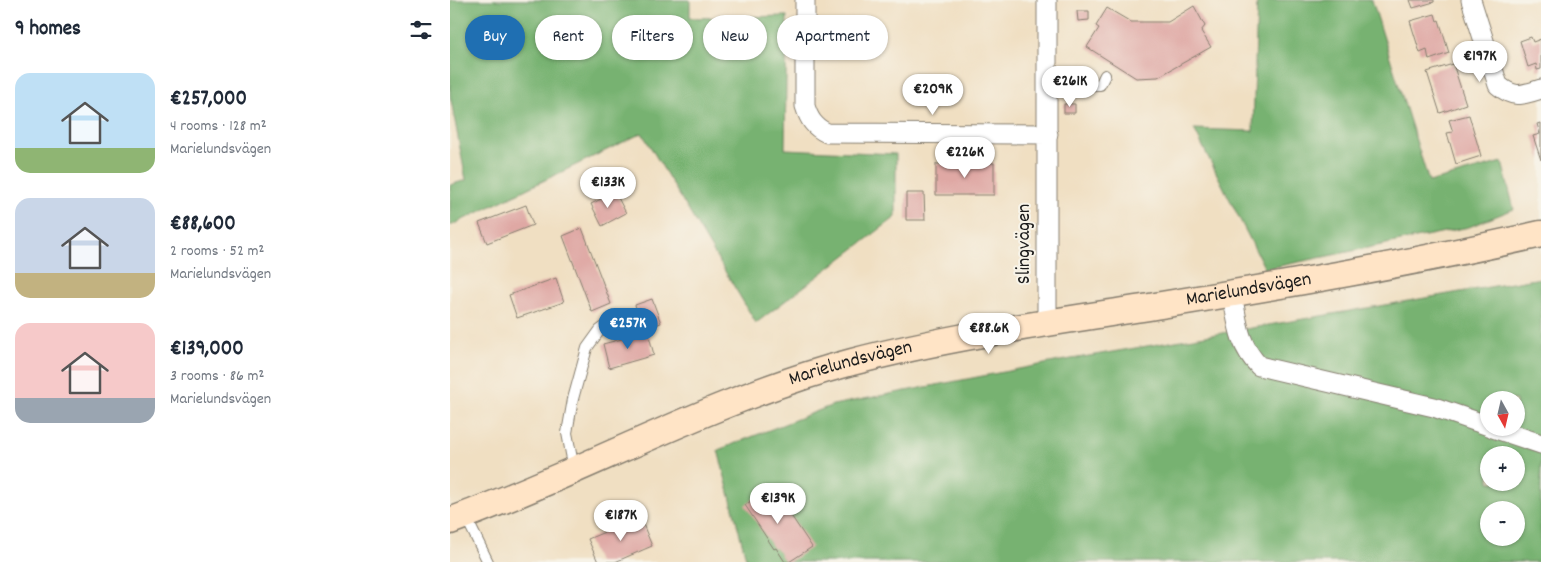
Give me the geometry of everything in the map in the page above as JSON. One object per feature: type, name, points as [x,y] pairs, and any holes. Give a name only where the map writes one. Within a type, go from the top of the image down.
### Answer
[{"type":"street","points":[[805,0],[805,106],[810,120],[820,130],[827,133],[1048,134]]},
{"type":"street","name":"Slingvägen","points":[[1047,0],[1047,323]]},
{"type":"street","points":[[1472,0],[1498,85],[1508,94],[1520,95],[1541,89]]},
{"type":"street","name":"Marielundsvägen","points":[[458,519],[713,410],[792,380],[852,362],[914,348],[1047,323],[1232,294],[1541,234]]},
{"type":"street","points":[[1232,294],[1246,353],[1259,366],[1434,407],[1480,423]]},
{"type":"street","points":[[1517,436],[1541,444]]},
{"type":"lane","points":[[1048,86],[1100,85],[1105,75]]},
{"type":"lane","points":[[574,470],[567,433],[573,399],[587,348],[600,330],[619,316]]},
{"type":"lane","points":[[458,519],[488,562]]},
{"type":"green space","points":[[450,0],[690,0],[690,15],[612,15],[612,60],[693,60],[693,18],[703,18],[703,60],[767,60],[767,16],[777,16],[777,60],[786,60],[785,149],[896,154],[896,217],[756,323],[642,133],[450,226],[450,185],[466,180],[450,95]]},
{"type":"green space","points":[[1257,0],[1372,0],[1429,182],[1502,162],[1514,209],[1469,227],[1265,269],[1194,129],[1253,131]]},
{"type":"green space","points":[[1541,278],[1541,562],[747,562],[718,450],[833,405],[1060,361]]},
{"type":"building","points":[[1410,0],[1434,0],[1434,2],[1413,8]]},
{"type":"building","points":[[1194,6],[1205,26],[1201,31],[1211,47],[1158,77],[1136,78],[1087,47],[1099,28],[1096,26],[1107,8],[1131,22],[1168,22]]},
{"type":"building","points":[[1077,11],[1089,11],[1089,20],[1078,21]]},
{"type":"building","points":[[1435,14],[1437,21],[1439,20],[1449,53],[1429,60],[1427,50],[1420,53],[1410,21]]},
{"type":"building","points":[[1531,37],[1533,42],[1541,39],[1541,69],[1537,70],[1536,64],[1528,67],[1520,41]]},
{"type":"building","points":[[1453,64],[1466,104],[1440,113],[1427,72]]},
{"type":"building","points":[[1064,104],[1075,104],[1075,113],[1064,113]]},
{"type":"building","points":[[1469,115],[1481,156],[1456,164],[1447,133],[1453,132],[1449,120]]},
{"type":"building","points":[[1541,123],[1541,160],[1533,136],[1540,134],[1537,124]]},
{"type":"building","points":[[994,163],[994,195],[936,195],[936,164]]},
{"type":"building","points":[[615,192],[626,213],[602,226],[591,204]]},
{"type":"building","points":[[906,193],[924,193],[925,220],[906,220]]},
{"type":"building","points":[[526,205],[533,225],[487,243],[479,223]]},
{"type":"building","points":[[582,228],[611,304],[592,312],[563,236]]},
{"type":"building","points":[[556,278],[564,302],[517,318],[509,295]]},
{"type":"building","points":[[652,299],[661,323],[644,329],[635,305]]},
{"type":"building","points":[[648,332],[654,355],[609,368],[603,344]]},
{"type":"building","points":[[772,487],[812,547],[789,562],[785,562],[776,548],[774,549],[745,505]]},
{"type":"building","points":[[640,517],[652,546],[615,562],[598,562],[588,539]]}]
